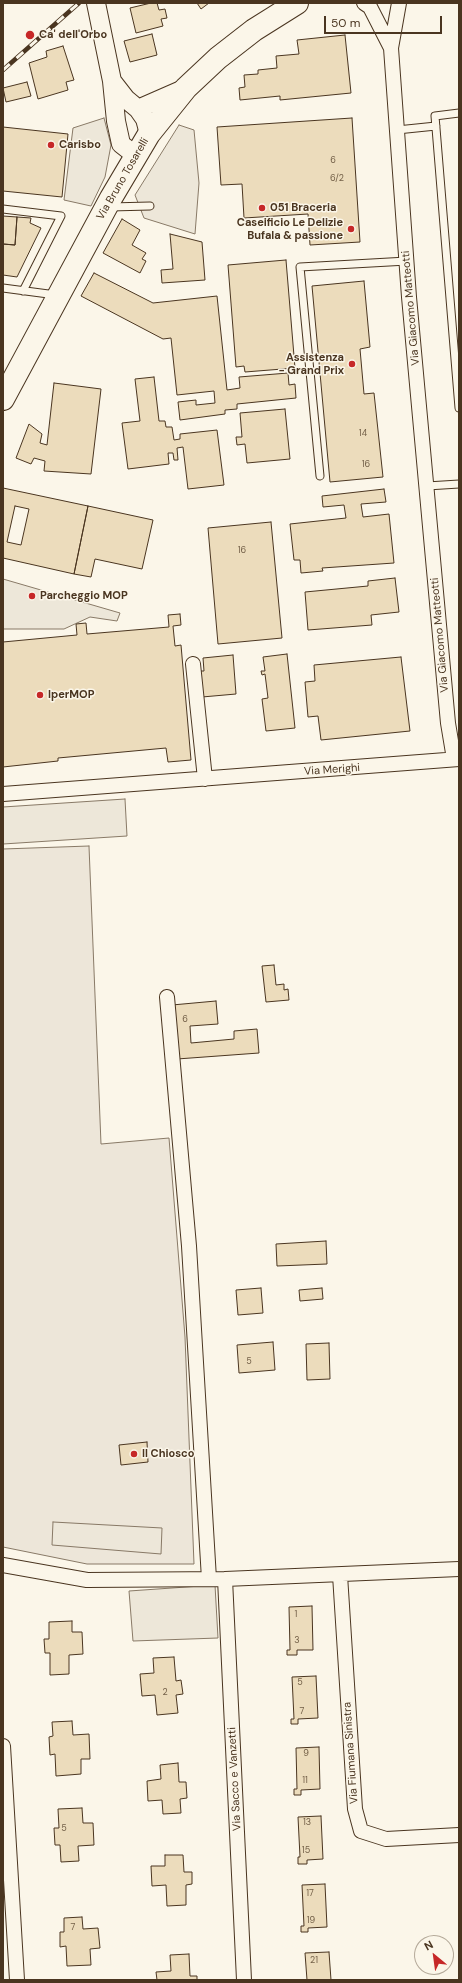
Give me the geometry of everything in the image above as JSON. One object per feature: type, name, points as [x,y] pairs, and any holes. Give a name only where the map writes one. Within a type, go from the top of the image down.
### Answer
[{"type":"main road","name":"Via Bruno Tosarelli","points":[[3,399],[12,375],[135,155],[149,134],[186,88],[218,58],[254,30],[297,3]]},
{"type":"street","points":[[96,3],[112,81],[116,121],[122,144],[135,155]]},
{"type":"street","name":"Via Giacomo Matteotti","points":[[399,3],[391,48],[406,261],[448,724],[456,759]]},
{"type":"street","name":"Via Giacomo Matteotti","points":[[369,6],[391,48]]},
{"type":"street","points":[[112,81],[126,99],[138,109],[145,119],[149,134]]},
{"type":"street","points":[[138,109],[186,88]]},
{"type":"street","points":[[193,664],[205,779]]},
{"type":"street","name":"Via Merighi","points":[[3,794],[456,759]]},
{"type":"street","points":[[167,997],[188,1246],[209,1579]]},
{"type":"street","points":[[3,1565],[87,1580],[225,1579],[459,1569]]},
{"type":"street","name":"Via Fiumana Sinistra","points":[[340,1575],[355,1809],[361,1831],[386,1839],[459,1835]]},
{"type":"street","name":"Via Sacco e Vanzetti","points":[[225,1579],[244,1980]]},
{"type":"street","points":[[3,1746],[17,1980]]},
{"type":"lane","points":[[459,113],[435,116],[459,408]]},
{"type":"lane","points":[[397,130],[436,126]]},
{"type":"lane","points":[[106,207],[150,206]]},
{"type":"lane","points":[[3,209],[61,216],[23,291]]},
{"type":"lane","points":[[320,476],[300,267],[406,261]]},
{"type":"lane","points":[[3,288],[58,295]]},
{"type":"lane","points":[[427,486],[459,484]]},
{"type":"shaded area","points":[[104,118],[111,145],[105,177],[91,206],[64,200],[73,128]]},
{"type":"shaded area","points":[[179,125],[194,130],[199,183],[195,234],[144,218],[135,195]]},
{"type":"shaded area","name":"Parcheggio MOP","points":[[3,579],[120,613],[117,621],[90,617],[64,629],[3,629]]},
{"type":"shaded area","points":[[125,799],[127,836],[3,844],[3,807]]},
{"type":"shaded area","points":[[89,846],[101,1144],[169,1138],[185,1337],[194,1564],[87,1564],[3,1547],[3,849]]},
{"type":"shaded area","points":[[53,1522],[162,1528],[161,1554],[52,1545]]},
{"type":"shaded area","points":[[215,1585],[218,1638],[133,1641],[129,1591]]},
{"type":"building","points":[[157,3],[159,10],[165,9],[167,18],[161,19],[163,26],[136,33],[130,8]]},
{"type":"building","points":[[197,3],[209,3],[201,9]]},
{"type":"building","points":[[152,34],[157,55],[130,62],[124,41]]},
{"type":"building","points":[[345,35],[351,93],[280,100],[280,96],[240,100],[239,88],[245,87],[244,75],[258,74],[258,70],[277,68],[276,56],[299,54],[297,40]]},
{"type":"building","points":[[63,46],[74,80],[66,82],[68,90],[38,99],[29,63],[47,57],[46,51]]},
{"type":"building","points":[[27,82],[31,96],[6,102],[3,88]]},
{"type":"building","points":[[352,118],[360,242],[310,245],[308,214],[244,218],[242,184],[221,185],[217,127]]},
{"type":"building","points":[[3,127],[68,134],[62,197],[3,191]]},
{"type":"building","points":[[3,216],[17,217],[15,245],[3,244]]},
{"type":"building","points":[[17,217],[31,218],[30,223],[41,228],[17,277],[3,275],[3,244],[15,245]]},
{"type":"building","points":[[122,219],[140,230],[132,245],[146,253],[142,259],[146,261],[140,273],[103,253]]},
{"type":"building","points":[[170,234],[202,242],[205,280],[162,283],[161,270],[173,269]]},
{"type":"building","points":[[286,260],[295,368],[245,372],[244,366],[236,367],[228,265]]},
{"type":"building","points":[[94,273],[153,303],[217,296],[227,390],[240,388],[239,377],[288,373],[289,385],[295,384],[296,398],[237,404],[237,409],[225,410],[225,414],[180,420],[178,402],[196,400],[196,405],[215,403],[214,391],[177,395],[171,338],[163,339],[81,296]]},
{"type":"building","points":[[364,281],[370,347],[360,349],[364,394],[374,393],[383,477],[330,482],[312,286]]},
{"type":"building","points":[[154,377],[159,421],[165,421],[166,427],[172,427],[174,440],[180,439],[180,434],[217,430],[224,485],[188,489],[183,447],[177,448],[178,460],[174,460],[173,453],[168,453],[169,464],[128,469],[122,423],[140,421],[135,379]]},
{"type":"building","points":[[54,383],[101,389],[91,474],[44,471],[45,461],[34,458],[31,464],[16,458],[29,424],[42,434],[40,443],[47,445]]},
{"type":"building","points":[[285,409],[290,459],[247,463],[245,444],[237,445],[236,437],[242,437],[240,413]]},
{"type":"building","points":[[3,488],[88,506],[74,574],[3,558]],"holes":[[[15,506],[29,509],[21,545],[7,542]]]},
{"type":"building","points":[[384,489],[386,502],[361,504],[363,517],[389,514],[394,563],[322,568],[323,571],[301,573],[300,560],[294,560],[290,524],[346,518],[344,505],[323,507],[322,496]]},
{"type":"building","points":[[88,506],[153,520],[142,569],[95,559],[91,577],[74,574]]},
{"type":"building","points":[[271,522],[282,638],[218,644],[208,528]]},
{"type":"building","points":[[395,578],[399,612],[371,615],[372,625],[308,630],[305,592],[368,586],[368,581]]},
{"type":"building","points":[[180,614],[181,625],[173,626],[175,646],[181,645],[191,760],[168,762],[166,748],[58,758],[58,761],[3,767],[3,642],[77,635],[76,624],[86,623],[87,634],[169,627],[168,615]]},
{"type":"building","points":[[287,654],[295,728],[266,731],[262,699],[268,698],[265,674],[262,675],[261,671],[265,671],[263,657]]},
{"type":"building","points":[[233,655],[236,694],[202,697],[200,671],[204,671],[203,658]]},
{"type":"building","points":[[401,657],[410,731],[321,740],[318,716],[308,717],[305,682],[315,681],[314,665]]},
{"type":"building","points":[[274,965],[276,985],[284,984],[284,990],[288,989],[289,1000],[266,1002],[262,966]]},
{"type":"building","points":[[216,1001],[218,1024],[190,1026],[191,1043],[234,1039],[234,1031],[257,1029],[259,1053],[177,1059],[172,1005]]},
{"type":"building","points":[[326,1241],[327,1264],[277,1266],[276,1244]]},
{"type":"building","points":[[261,1288],[263,1313],[238,1315],[236,1290]]},
{"type":"building","points":[[322,1288],[323,1299],[300,1301],[299,1290]]},
{"type":"building","points":[[273,1342],[275,1370],[239,1373],[237,1345]]},
{"type":"building","points":[[329,1343],[330,1379],[307,1380],[306,1344]]},
{"type":"building","name":"Il Chiosco","points":[[147,1442],[148,1462],[121,1465],[119,1445]]},
{"type":"building","points":[[312,1606],[313,1650],[297,1650],[297,1655],[287,1655],[287,1650],[290,1650],[289,1607]]},
{"type":"building","points":[[72,1621],[72,1632],[82,1632],[83,1654],[69,1655],[69,1674],[50,1675],[50,1653],[45,1653],[44,1639],[49,1639],[49,1622]]},
{"type":"building","points":[[174,1657],[176,1681],[181,1680],[183,1694],[176,1695],[178,1713],[157,1715],[155,1695],[142,1696],[140,1674],[154,1673],[153,1658]]},
{"type":"building","points":[[316,1676],[318,1718],[298,1719],[298,1724],[291,1724],[291,1719],[294,1719],[292,1677]]},
{"type":"building","points":[[72,1721],[73,1735],[89,1734],[90,1759],[81,1759],[81,1774],[56,1776],[55,1754],[50,1755],[49,1737],[53,1736],[52,1722]]},
{"type":"building","points":[[319,1747],[320,1789],[301,1790],[301,1795],[294,1795],[294,1789],[297,1789],[296,1748]]},
{"type":"building","points":[[178,1763],[179,1782],[186,1782],[187,1798],[180,1799],[181,1813],[163,1814],[162,1800],[148,1801],[147,1781],[161,1779],[160,1765]]},
{"type":"building","points":[[82,1808],[83,1823],[93,1823],[94,1845],[78,1846],[79,1861],[61,1862],[60,1845],[55,1845],[54,1828],[59,1828],[58,1809]]},
{"type":"building","points":[[321,1816],[323,1859],[307,1860],[307,1864],[298,1864],[298,1857],[300,1857],[298,1817]]},
{"type":"building","points":[[165,1855],[183,1855],[184,1872],[192,1872],[192,1884],[186,1885],[186,1905],[167,1906],[166,1885],[152,1886],[151,1866],[165,1866]]},
{"type":"building","points":[[325,1884],[327,1927],[308,1928],[308,1932],[301,1932],[301,1926],[304,1926],[302,1885]]},
{"type":"building","points":[[82,1917],[83,1929],[98,1928],[100,1948],[90,1949],[91,1965],[67,1966],[66,1946],[60,1947],[60,1932],[64,1932],[64,1918]]},
{"type":"building","points":[[329,1952],[331,1980],[307,1980],[305,1953]]},
{"type":"building","points":[[189,1954],[190,1976],[197,1976],[197,1980],[157,1980],[156,1972],[171,1971],[170,1955]]},
{"type":"railway","points":[[3,70],[79,3]]},
{"type":"place","name":"Ca' dell'Orbo","points":[[30,35]]},
{"type":"place","name":"Carisbo","points":[[51,145]]},
{"type":"place","name":"051 Braceria","points":[[262,208]]},
{"type":"place","name":"Caseificio Le Delizie Bufala & passione","points":[[351,229]]},
{"type":"place","name":"Assistenza - Grand Prix","points":[[352,364]]},
{"type":"place","name":"Parcheggio MOP","points":[[32,596]]},
{"type":"place","name":"IperMOP","points":[[40,695]]},
{"type":"place","name":"Il Chiosco","points":[[134,1454]]}]
